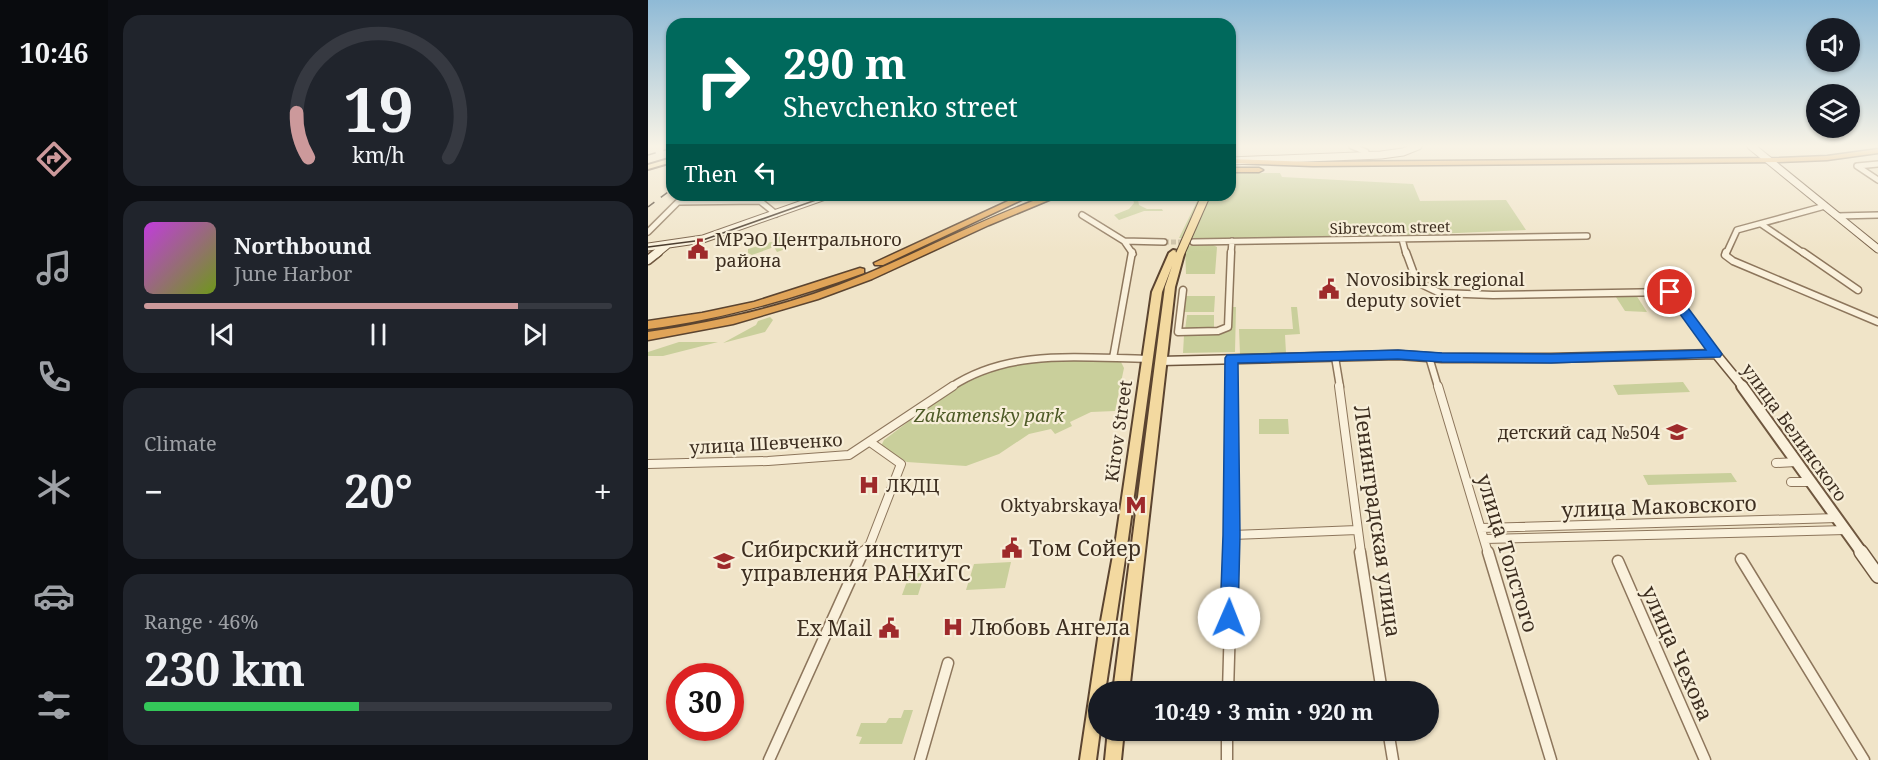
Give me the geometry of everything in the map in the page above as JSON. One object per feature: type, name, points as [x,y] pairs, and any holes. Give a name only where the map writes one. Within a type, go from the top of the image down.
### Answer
[{"type":"highway","points":[[648,325],[796,303],[858,281],[1016,201]]},
{"type":"highway","points":[[974,223],[1039,201]]},
{"type":"highway","points":[[648,336],[678,332],[756,310]]},
{"type":"main road","points":[[1176,254],[1197,201]]},
{"type":"main road","points":[[1176,254],[1203,201]]},
{"type":"main road","name":"Kirov Street","points":[[1088,760],[1154,360],[1164,332],[1176,254]]},
{"type":"main road","name":"Kirov Street","points":[[1122,681],[1154,360],[1157,292],[1176,254]]},
{"type":"main road","points":[[1113,760],[1115,741]]},
{"type":"street","points":[[1795,181],[1878,249]]},
{"type":"street","points":[[648,232],[678,202],[760,201],[776,214]]},
{"type":"street","points":[[648,247],[703,239],[812,201]]},
{"type":"street","points":[[1825,206],[1737,230],[1725,255],[1733,261],[1878,322]]},
{"type":"street","points":[[1082,214],[1124,241],[1164,242]]},
{"type":"street","points":[[1837,216],[1878,214]]},
{"type":"street","points":[[1761,224],[1858,290]]},
{"type":"street","name":"Sibrevcom street","points":[[1193,242],[1587,236]]},
{"type":"street","name":"улица Белинского","points":[[1402,239],[1417,282],[1427,289],[1440,293],[1493,295],[1670,292],[1750,397],[1878,576]]},
{"type":"street","points":[[1124,241],[1132,255]]},
{"type":"street","points":[[1164,332],[1218,332],[1228,327],[1232,241]]},
{"type":"street","points":[[1113,358],[1132,255],[1153,243]]},
{"type":"street","points":[[648,260],[667,245]]},
{"type":"street","points":[[1178,332],[1183,290]]},
{"type":"street","points":[[1154,360],[1398,355],[1551,358],[1716,354]]},
{"type":"street","name":"Ленинградская улица","points":[[1335,357],[1357,530],[1380,681]]},
{"type":"street","name":"улица Толстого","points":[[1429,357],[1551,760]]},
{"type":"street","points":[[1228,681],[1232,535],[1231,358]]},
{"type":"street","name":"улица Шевченко","points":[[648,464],[768,461],[849,455],[956,384],[988,369],[1025,359],[1154,360]]},
{"type":"street","points":[[769,760],[862,553],[870,544],[901,464],[870,442]]},
{"type":"street","points":[[1776,462],[1796,462]]},
{"type":"street","points":[[1791,483],[1811,482]]},
{"type":"street","name":"улица Маковского","points":[[1481,528],[1837,518]]},
{"type":"street","points":[[1232,535],[1357,530]]},
{"type":"street","points":[[1485,539],[1846,530]]},
{"type":"street","points":[[1741,560],[1864,760]]},
{"type":"street","name":"улица Чехова","points":[[1618,561],[1705,760]]},
{"type":"street","points":[[920,760],[948,663]]},
{"type":"street","points":[[1227,741],[1227,760]]},
{"type":"street","points":[[1390,741],[1393,760]]},
{"type":"green space","points":[[1236,181],[1366,181],[1413,184],[1420,201],[1506,200],[1526,230],[1389,236],[1198,240],[1179,238],[1197,201],[1236,201]]},
{"type":"green space","points":[[1134,201],[1138,201],[1139,205],[1147,209],[1162,209],[1163,211],[1144,211],[1119,220],[1114,215],[1129,209]]},
{"type":"green space","points":[[788,234],[797,245],[777,252],[774,247],[752,255],[748,253],[748,249],[771,242],[776,244],[772,239]]},
{"type":"green space","points":[[1213,245],[1217,247],[1215,274],[1186,274],[1185,246]]},
{"type":"green space","points":[[1614,294],[1636,295],[1647,312],[1625,311]]},
{"type":"green space","points":[[1184,296],[1215,296],[1214,312],[1183,312]]},
{"type":"green space","points":[[1231,307],[1236,307],[1235,352],[1183,353],[1184,335],[1219,334],[1230,328]]},
{"type":"green space","points":[[1291,307],[1297,307],[1300,334],[1285,335],[1286,353],[1240,354],[1239,329],[1293,329]]},
{"type":"green space","points":[[1187,315],[1214,315],[1214,330],[1185,330]]},
{"type":"green space","points":[[770,317],[773,320],[765,332],[723,343],[756,325],[758,321]]},
{"type":"green space","points":[[679,342],[718,342],[663,356],[648,356],[648,352]]},
{"type":"green space","name":"Zakamensky park","points":[[1120,360],[1124,368],[1115,411],[1091,412],[1070,422],[1072,426],[1055,434],[1051,429],[1029,434],[999,454],[966,466],[907,462],[880,448],[884,440],[934,402],[960,385],[988,372],[1018,364]]},
{"type":"green space","points":[[1683,382],[1690,392],[1618,395],[1613,385]]},
{"type":"green space","points":[[1259,419],[1288,419],[1289,434],[1259,434]]},
{"type":"green space","points":[[1731,473],[1737,482],[1648,485],[1643,475]]},
{"type":"green space","points":[[1011,562],[1005,588],[966,590],[974,564]]},
{"type":"green space","points":[[910,573],[925,573],[918,595],[902,595]]},
{"type":"green space","points":[[904,710],[913,710],[902,744],[859,744],[862,737],[856,736],[861,723],[886,723],[889,718],[901,718]]},
{"type":"tunnel","points":[[1164,242],[1189,242]]},
{"type":"tram line","points":[[648,247],[703,240],[813,201]]},
{"type":"railway","points":[[648,207],[666,194]]},
{"type":"place","name":"МРЭО Центрального района","points":[[698,249]]},
{"type":"place","name":"Novosibirsk regional deputy soviet","points":[[1329,289]]},
{"type":"place","name":"детский сад №504","points":[[1677,432]]},
{"type":"place","name":"ЛКДЦ","points":[[869,485]]},
{"type":"place","name":"Oktyabrskaya","points":[[1136,505]]},
{"type":"place","name":"Том Сойер","points":[[1012,548]]},
{"type":"place","name":"Сибирский институт управления РАНХиГС","points":[[724,561]]},
{"type":"place","name":"Любовь Ангела","points":[[953,627]]},
{"type":"place","name":"Ex Mail","points":[[889,628]]},
{"type":"route","points":[[1229,618],[1232,535],[1231,358],[1398,355],[1442,358],[1551,358],[1716,354],[1670,292]]}]
